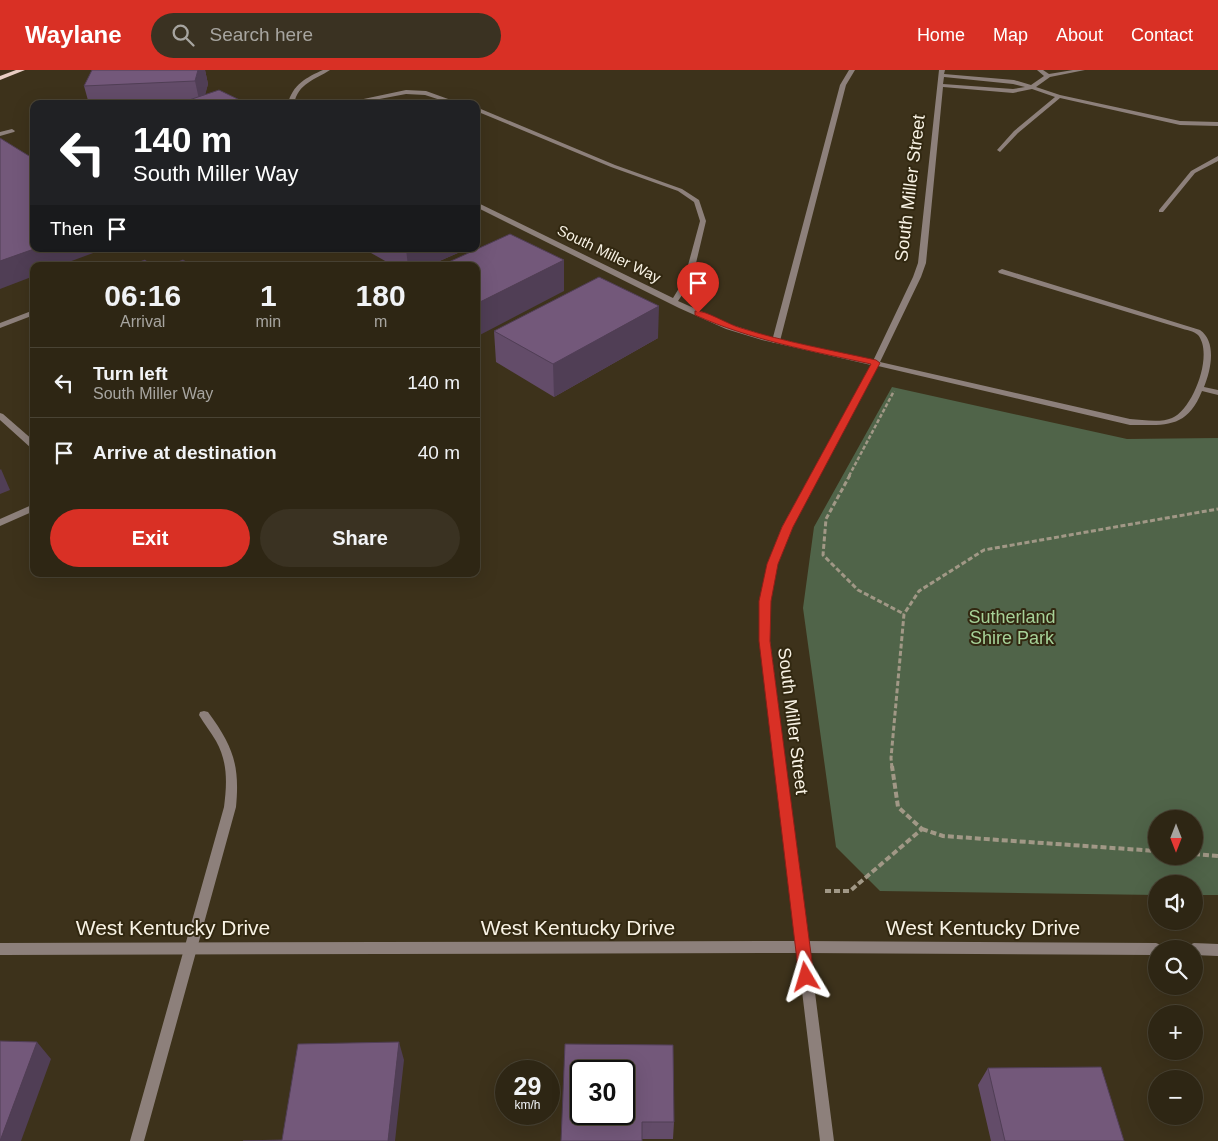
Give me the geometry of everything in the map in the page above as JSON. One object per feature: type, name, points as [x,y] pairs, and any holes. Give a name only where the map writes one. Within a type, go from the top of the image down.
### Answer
[{"type":"main road","points":[[0,78],[22,70]]},
{"type":"street","points":[[292,100],[301,84],[327,70]]},
{"type":"street","points":[[776,341],[843,86],[852,70]]},
{"type":"street","points":[[1040,70],[1048,76]]},
{"type":"street","points":[[941,85],[1013,91],[1031,88],[1048,76],[1082,70]]},
{"type":"street","points":[[942,72],[1014,82],[1059,96],[1180,123],[1218,124]]},
{"type":"street","name":"South Miller Street","points":[[827,1141],[764,641],[765,601],[772,564],[787,527],[876,363],[905,304],[922,263],[942,72]]},
{"type":"street","points":[[364,100],[406,92],[426,93],[448,100]]},
{"type":"street","points":[[1000,150],[1016,132],[1059,96]]},
{"type":"street","points":[[480,111],[613,166],[680,190],[697,201],[703,221],[688,280],[674,302]]},
{"type":"street","points":[[0,134],[12,131]]},
{"type":"street","points":[[1161,211],[1193,172],[1218,158]]},
{"type":"street","name":"South Miller Way","points":[[480,206],[674,302],[729,327],[776,341],[1130,422],[1174,421],[1193,406],[1200,388],[1210,345],[1200,334],[1183,326],[1002,271]]},
{"type":"street","points":[[0,326],[30,314]]},
{"type":"street","points":[[1200,388],[1218,393]]},
{"type":"street","points":[[0,416],[30,442]]},
{"type":"street","points":[[0,523],[30,509]]},
{"type":"street","points":[[137,1141],[230,807],[233,785],[227,749],[204,714]]},
{"type":"street","name":"West Kentucky Drive","points":[[0,949],[803,947],[1148,949]]},
{"type":"street","points":[[1203,949],[1218,950]]},
{"type":"path","points":[[895,390],[826,519],[823,555],[858,590],[904,614]]},
{"type":"path","points":[[1148,850],[943,836],[922,829],[898,807],[891,758],[904,614],[919,590],[984,550],[1218,509]]},
{"type":"path","points":[[796,891],[850,891],[922,829]]},
{"type":"path","points":[[1203,855],[1218,856]]},
{"type":"green space","name":"Sutherland Shire Park","points":[[892,387],[1127,439],[1218,438],[1218,895],[1203,895],[1203,875],[1148,875],[1148,895],[880,891],[836,847],[803,608],[814,527]]},
{"type":"building","points":[[92,70],[198,70],[195,81],[84,86]]},
{"type":"building","points":[[219,90],[240,100],[189,100]]},
{"type":"building","points":[[0,138],[30,157],[30,250],[0,261]]},
{"type":"building","points":[[510,234],[564,260],[480,302],[480,262],[449,262],[471,252],[480,252],[480,248]]},
{"type":"building","points":[[599,277],[659,306],[553,364],[494,331]]},
{"type":"building","points":[[0,1041],[37,1042],[0,1141]]},
{"type":"building","points":[[399,1042],[388,1141],[243,1141],[282,1140],[298,1044]]},
{"type":"building","points":[[565,1044],[673,1045],[674,1122],[642,1122],[642,1141],[561,1141]]},
{"type":"building","points":[[1101,1067],[1124,1141],[1005,1141],[988,1068]]},
{"type":"route","points":[[698,313],[729,327],[765,338],[876,363],[787,527],[772,564],[765,601],[764,641],[806,977]]}]
